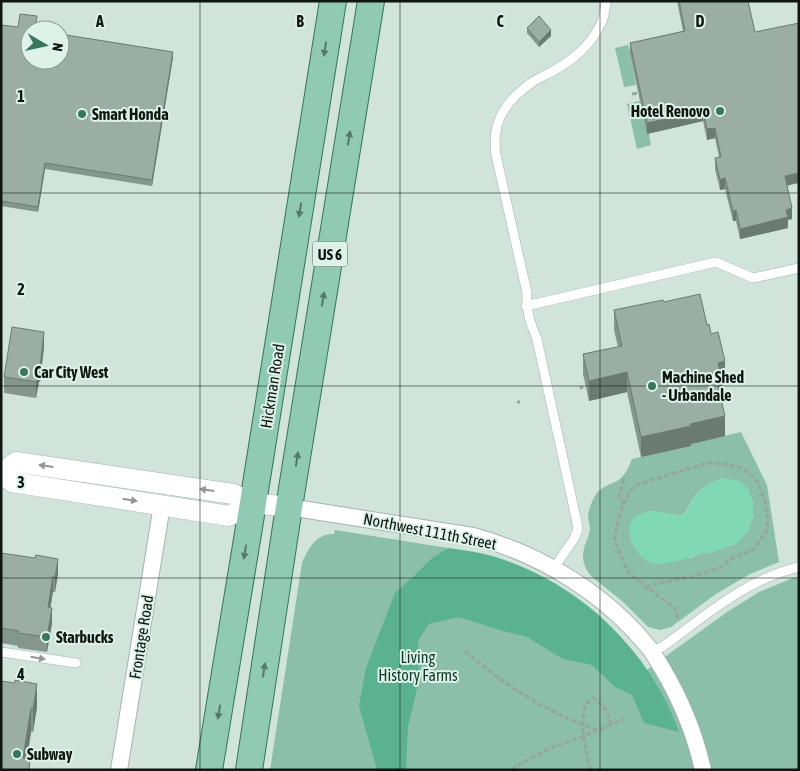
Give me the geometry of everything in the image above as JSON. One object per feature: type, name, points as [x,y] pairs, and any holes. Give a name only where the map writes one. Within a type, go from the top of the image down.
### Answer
[{"type":"main road","name":"Hickman Road","points":[[209,770],[333,1]]},
{"type":"main road","name":"US 6","points":[[249,770],[289,507],[371,1]]},
{"type":"street","name":"Northwest 111th Street","points":[[253,503],[229,516],[12,482],[2,473],[16,462],[233,494],[253,503],[473,536],[496,542],[521,552],[587,589],[622,618],[650,650],[680,702],[695,740],[703,770]]},
{"type":"street","name":"Frontage Road","points":[[119,770],[162,505]]},
{"type":"lane","points":[[554,569],[574,539],[578,529],[540,348],[526,306],[527,293],[496,155],[495,138],[496,129],[510,101],[535,81],[560,67],[587,45],[600,27],[606,1]]},
{"type":"lane","points":[[526,306],[716,262],[753,278],[799,268]]},
{"type":"lane","points":[[650,650],[662,647],[724,602],[754,583],[799,567]]},
{"type":"lane","points":[[1,652],[76,664]]},
{"type":"path","points":[[632,94],[638,93]]},
{"type":"path","points":[[646,588],[654,584],[695,576],[719,568],[733,558],[754,549],[766,532],[768,521],[765,500],[758,483],[752,475],[741,468],[725,464],[707,463],[639,484],[632,489],[624,504],[614,537],[629,574],[642,582],[646,588],[675,608],[678,622]]},
{"type":"path","points":[[624,478],[618,498],[624,504]]},
{"type":"path","points":[[464,651],[507,684],[538,704],[575,723],[597,730]]},
{"type":"path","points":[[591,770],[583,726],[586,703],[593,698],[601,703],[612,724]]},
{"type":"path","points":[[512,770],[546,750],[624,718]]},
{"type":"green space","points":[[628,45],[636,85],[624,87],[615,48]]},
{"type":"green space","points":[[640,101],[651,145],[637,149],[627,104]]},
{"type":"green space","points":[[741,432],[767,485],[779,562],[750,574],[716,594],[671,627],[660,630],[648,627],[622,601],[592,577],[584,562],[583,554],[590,530],[588,515],[597,493],[622,477],[632,459],[690,446],[690,444]],"holes":[[[722,478],[747,488],[753,503],[753,516],[747,532],[733,545],[704,552],[690,558],[630,531],[632,521],[652,511],[681,516],[686,512],[700,490]]]},
{"type":"green space","name":"Living History Farms","points":[[335,530],[448,548],[433,557],[637,677],[727,612],[759,592],[799,577],[799,770],[270,770],[302,563],[307,552],[318,539],[328,534],[334,534]]},
{"type":"green space","points":[[448,548],[487,555],[518,565],[568,591],[590,608],[611,627],[647,670],[667,703],[679,732],[644,723],[632,695],[615,687],[592,665],[563,659],[527,637],[459,617],[429,624],[418,641],[420,676],[408,727],[406,770],[377,770],[359,706],[366,668],[395,593],[433,557]]},
{"type":"shaded area","points":[[722,478],[741,482],[752,500],[752,518],[748,530],[740,540],[707,554],[704,552],[671,562],[657,564],[652,563],[639,554],[634,547],[629,531],[635,517],[653,511],[682,516],[700,490]]},
{"type":"building","name":"Hotel Renovo","points":[[679,1],[748,1],[755,32],[799,23],[799,173],[785,176],[792,208],[786,210],[788,217],[740,229],[736,210],[733,211],[725,178],[720,180],[715,158],[721,157],[715,128],[707,129],[703,111],[647,123],[630,43],[685,31]]},
{"type":"building","name":"Smart Honda","points":[[20,14],[37,16],[36,20],[20,20],[20,70],[70,70],[70,36],[173,52],[152,180],[45,163],[38,207],[1,201],[1,25],[18,27]]},
{"type":"building","points":[[539,16],[551,30],[539,42],[527,28]]},
{"type":"building","name":"Machine Shed - Urbandale","points":[[700,294],[707,325],[709,324],[711,334],[718,332],[725,361],[718,363],[723,385],[718,386],[725,416],[641,437],[627,372],[589,381],[583,354],[622,346],[614,310]]},
{"type":"building","name":"Car City West","points":[[12,327],[44,332],[40,367],[36,382],[4,377]]},
{"type":"building","points":[[1,553],[35,558],[36,555],[58,559],[48,607],[52,608],[47,637],[18,633],[19,631],[1,628]]},
{"type":"building","points":[[15,680],[37,684],[23,758],[30,759],[29,770],[1,770],[1,681],[15,683]]},
{"type":"place","name":"Hotel Renovo","points":[[720,111]]},
{"type":"place","name":"Smart Honda","points":[[82,114]]},
{"type":"place","name":"Car City West","points":[[24,372]]},
{"type":"place","name":"Machine Shed - Urbandale","points":[[652,386]]},
{"type":"place","name":"Starbucks","points":[[46,637]]},
{"type":"place","name":"Subway","points":[[17,754]]}]
